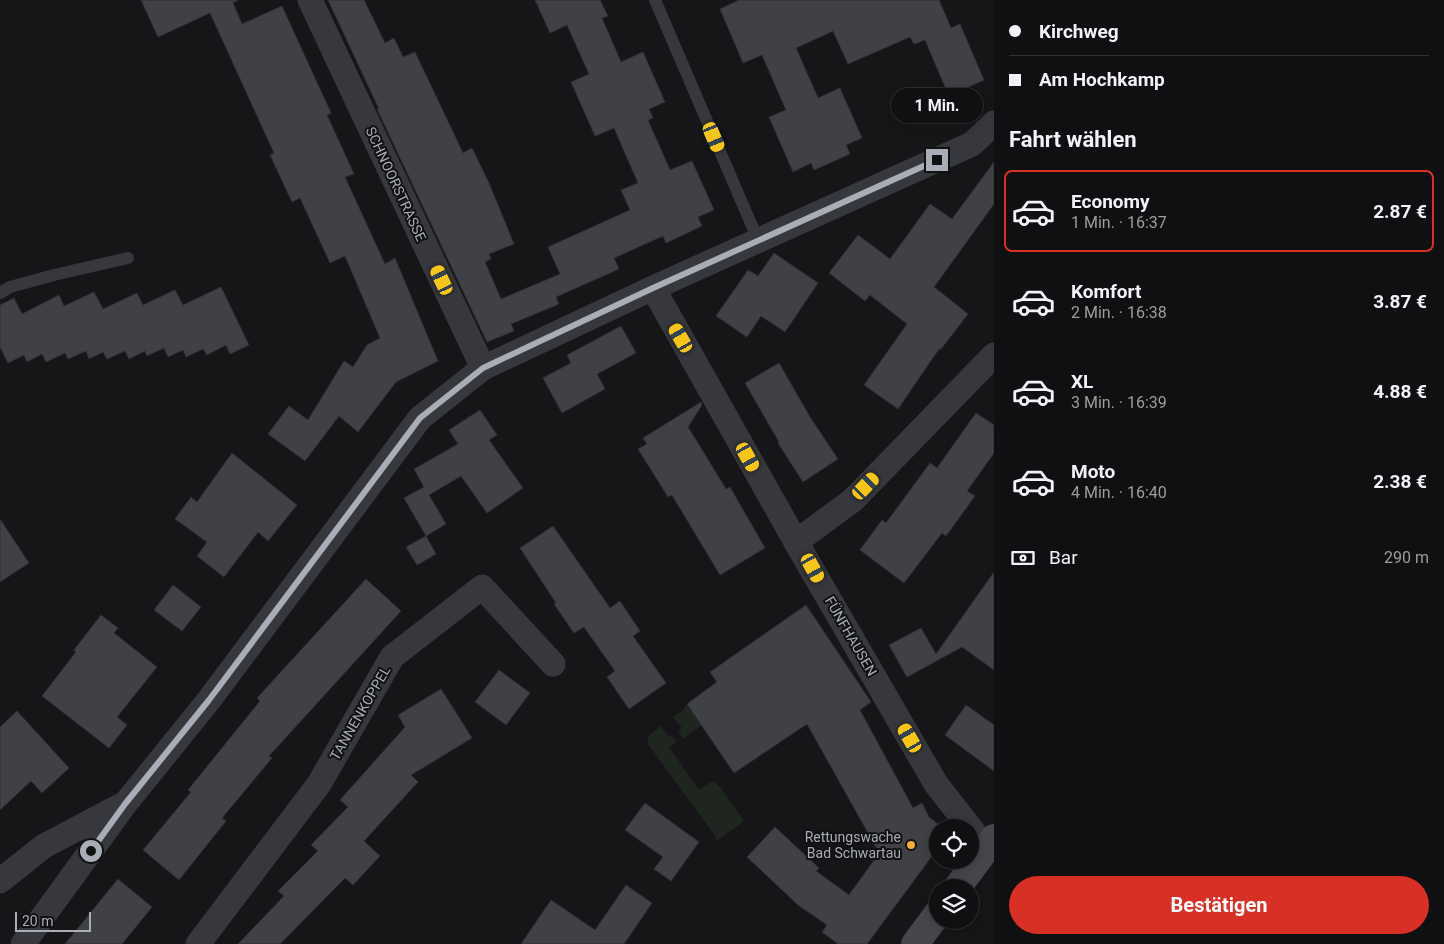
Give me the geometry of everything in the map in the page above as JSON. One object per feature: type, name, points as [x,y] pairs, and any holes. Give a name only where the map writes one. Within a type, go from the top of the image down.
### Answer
[{"type":"main road","points":[[964,879],[990,843]]},
{"type":"main road","points":[[915,944],[929,926]]},
{"type":"street","name":"SCHNOORSTRASSE","points":[[310,0],[483,368]]},
{"type":"street","points":[[23,944],[125,804],[209,700],[420,418],[483,368],[653,288],[972,144],[994,123]]},
{"type":"street","name":"FÜNFHAUSEN","points":[[653,288],[796,542],[936,784],[990,843]]},
{"type":"street","points":[[796,542],[853,500],[994,355]]},
{"type":"street","name":"TANNENKOPPEL","points":[[198,944],[319,784],[392,657],[482,587],[553,664]]},
{"type":"street","points":[[0,881],[44,846],[125,804]]},
{"type":"lane","points":[[655,0],[758,240]]},
{"type":"lane","points":[[0,293],[10,287],[128,258]]},
{"type":"shaded area","points":[[687,704],[702,725],[683,739],[678,731],[682,728],[673,717],[682,711]]},
{"type":"shaded area","points":[[661,726],[669,737],[672,735],[677,742],[669,747],[699,790],[713,781],[721,788],[744,821],[715,842],[716,837],[648,744],[648,736]]},
{"type":"building","points":[[141,0],[238,0],[233,3],[242,24],[282,6],[331,113],[327,115],[354,174],[345,177],[385,264],[395,258],[438,361],[396,382],[358,432],[339,416],[305,461],[268,434],[289,406],[308,420],[344,361],[353,367],[367,345],[380,338],[345,256],[330,263],[300,198],[292,202],[270,155],[274,153],[210,13],[158,37]]},
{"type":"building","points":[[328,0],[364,0],[385,43],[394,38],[403,57],[415,52],[463,153],[472,148],[489,183],[514,244],[489,254],[491,259],[485,262],[501,299],[560,274],[548,247],[630,210],[621,190],[638,183],[614,128],[595,136],[571,82],[589,74],[567,25],[550,33],[535,0],[600,0],[608,16],[602,18],[621,62],[643,52],[665,102],[649,109],[653,118],[648,120],[670,170],[692,161],[714,210],[698,217],[702,226],[666,243],[663,236],[614,258],[619,269],[556,297],[559,304],[511,324],[514,331],[487,342],[377,109],[379,109]]},
{"type":"building","points":[[739,0],[939,0],[951,28],[960,24],[984,80],[949,96],[925,40],[914,44],[910,37],[848,64],[833,31],[796,48],[818,98],[840,88],[862,138],[846,145],[850,154],[814,170],[811,163],[793,172],[769,117],[786,110],[762,55],[743,63],[720,9]]},
{"type":"building","points":[[994,162],[994,204],[934,287],[968,314],[941,349],[939,349],[898,409],[864,385],[907,324],[870,295],[865,301],[829,273],[858,235],[890,259],[930,204],[952,219]]},
{"type":"building","points":[[774,253],[818,283],[785,332],[761,316],[747,337],[716,316],[748,270],[758,276]]},
{"type":"building","points":[[221,287],[249,345],[230,354],[226,345],[207,355],[203,349],[186,357],[183,350],[168,357],[164,348],[147,356],[145,351],[129,359],[125,351],[107,359],[103,352],[89,359],[86,351],[68,359],[65,353],[46,362],[42,354],[27,362],[24,355],[8,363],[0,347],[0,305],[14,298],[22,314],[59,295],[64,306],[94,292],[103,309],[137,293],[143,305],[175,290],[183,305]]},
{"type":"building","points":[[621,326],[636,353],[597,374],[605,389],[562,413],[543,378],[571,363],[567,355]]},
{"type":"building","points":[[779,363],[810,417],[838,459],[803,482],[778,443],[745,383]]},
{"type":"building","points":[[701,402],[702,405],[688,427],[726,489],[730,487],[765,548],[720,575],[672,495],[668,497],[638,449],[647,444],[643,438]]},
{"type":"building","points":[[480,410],[497,435],[489,440],[523,488],[487,513],[461,476],[429,495],[446,524],[426,536],[404,498],[424,487],[414,469],[458,444],[449,430]]},
{"type":"building","points":[[976,413],[994,425],[994,453],[967,491],[975,496],[946,536],[942,533],[904,583],[860,550],[882,520],[886,523],[930,463],[937,468]]},
{"type":"building","points":[[232,453],[297,505],[268,541],[258,532],[224,577],[197,556],[207,542],[175,519],[191,497],[197,502]]},
{"type":"building","points":[[0,519],[29,563],[0,582]]},
{"type":"building","points":[[553,526],[610,608],[620,601],[640,631],[633,636],[666,683],[629,709],[607,677],[615,671],[584,627],[574,633],[520,548]]},
{"type":"building","points":[[426,536],[436,554],[417,565],[406,547]]},
{"type":"building","points":[[994,572],[994,670],[962,647],[907,677],[889,645],[921,628],[936,654]]},
{"type":"building","points":[[366,579],[401,611],[269,756],[272,758],[222,818],[226,821],[179,880],[143,850],[191,792],[188,790],[260,701],[257,698]]},
{"type":"building","points":[[173,585],[201,607],[182,631],[154,610]]},
{"type":"building","points":[[806,605],[871,702],[860,710],[913,808],[922,803],[932,819],[929,819],[929,860],[867,944],[838,944],[822,932],[827,925],[798,905],[747,857],[775,827],[819,868],[816,871],[849,895],[880,852],[807,724],[734,773],[687,704],[717,682],[710,672]]},
{"type":"building","points":[[101,615],[118,628],[114,633],[157,667],[117,717],[127,725],[109,748],[42,696],[76,652],[74,650]]},
{"type":"building","points":[[499,670],[530,693],[506,725],[475,702]]},
{"type":"building","points":[[441,689],[472,738],[411,775],[418,782],[364,841],[380,856],[353,885],[345,878],[280,944],[238,944],[284,896],[278,891],[318,851],[311,845],[348,807],[340,800],[405,727],[398,715]]},
{"type":"building","points":[[966,705],[994,725],[994,771],[945,735]]},
{"type":"building","points":[[17,711],[69,768],[42,793],[31,781],[0,810],[0,727]]},
{"type":"building","points":[[645,803],[699,842],[671,881],[654,869],[663,857],[625,830]]},
{"type":"building","points":[[118,879],[152,907],[122,944],[65,944]]},
{"type":"building","points":[[626,885],[652,903],[624,944],[521,944],[551,900],[595,930]]},
{"type":"place","name":"Rettungswache Bad Schwartau","points":[[911,845]]},
{"type":"route","points":[[91,851],[125,804],[209,700],[420,418],[483,368],[653,288],[937,160]]}]
